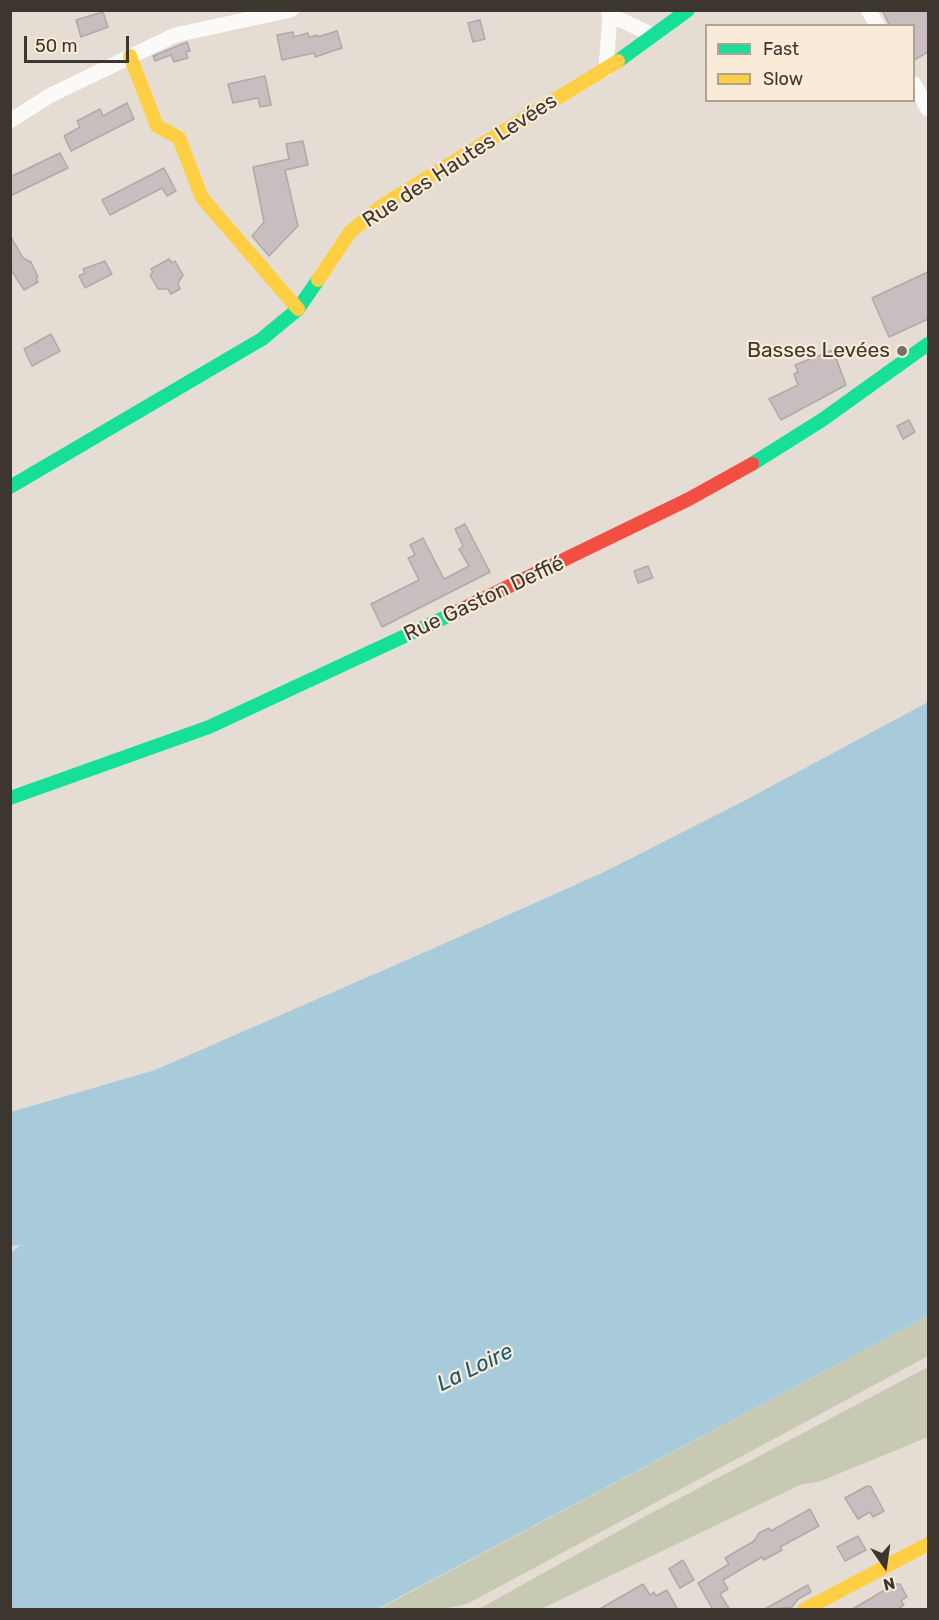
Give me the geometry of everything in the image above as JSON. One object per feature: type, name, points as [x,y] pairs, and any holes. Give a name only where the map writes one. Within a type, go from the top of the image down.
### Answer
[{"type":"street","points":[[10,121],[49,96],[175,35],[291,10]]},
{"type":"street","name":"Rue des Hautes Levées","points":[[10,487],[262,339],[298,309],[350,232],[383,205],[606,69],[688,10]]},
{"type":"street","points":[[868,10],[877,24]]},
{"type":"street","points":[[606,69],[609,13],[653,35]]},
{"type":"street","points":[[130,56],[157,126],[179,138],[202,198],[298,309]]},
{"type":"street","points":[[915,86],[928,109]]},
{"type":"street","name":"Rue Gaston Deffié","points":[[10,798],[209,727],[559,564],[689,499],[765,456],[822,420],[928,344]]},
{"type":"street","points":[[804,1610],[928,1544]]},
{"type":"green space","points":[[928,1316],[928,1356],[467,1604],[444,1609],[377,1610]]},
{"type":"green space","points":[[928,1367],[928,1437],[821,1481],[800,1485],[541,1609],[479,1609],[642,1518]]},
{"type":"water","name":"La Loire","points":[[928,702],[928,1316],[377,1609],[11,1609],[10,1253],[21,1245],[11,1246],[11,1112],[155,1070],[432,949],[604,872],[742,802]]},
{"type":"building","points":[[882,10],[928,10],[928,52],[915,59],[915,24],[889,24]]},
{"type":"building","points":[[103,12],[108,27],[81,37],[76,20]]},
{"type":"building","points":[[480,20],[485,39],[473,42],[468,23]]},
{"type":"building","points":[[337,31],[342,48],[315,57],[314,53],[282,60],[277,35],[293,32],[294,37],[308,33],[309,37],[317,35],[317,37]]},
{"type":"building","points":[[187,42],[190,51],[186,52],[188,58],[174,62],[171,55],[155,61],[153,56]]},
{"type":"building","points":[[265,76],[271,105],[260,107],[258,98],[233,103],[228,84]]},
{"type":"building","points":[[127,103],[134,119],[71,151],[64,136],[80,127],[77,121],[100,109],[103,116]]},
{"type":"building","points":[[303,141],[308,165],[285,170],[298,226],[269,256],[252,236],[264,222],[253,167],[289,159],[286,144]]},
{"type":"building","points":[[60,153],[68,168],[10,196],[10,177]]},
{"type":"building","points":[[164,168],[176,191],[167,196],[162,188],[110,215],[102,200]]},
{"type":"building","points":[[10,235],[23,258],[31,262],[38,277],[36,278],[38,282],[24,290],[10,268]]},
{"type":"building","points":[[169,259],[172,263],[175,261],[183,275],[178,283],[180,289],[171,294],[168,289],[158,289],[150,275],[153,272],[151,269]]},
{"type":"building","points":[[105,261],[112,274],[85,288],[79,276],[85,273],[83,269]]},
{"type":"building","points":[[928,272],[928,319],[889,337],[872,298]]},
{"type":"building","points":[[51,334],[60,351],[32,366],[24,349]]},
{"type":"building","points":[[833,350],[846,385],[781,420],[769,399],[798,385],[794,374],[798,372],[795,365]]},
{"type":"building","points":[[909,420],[915,432],[903,439],[897,426]]},
{"type":"building","points":[[465,524],[490,572],[382,627],[371,604],[419,580],[408,558],[415,555],[410,545],[423,538],[444,579],[469,566],[459,549],[463,546],[455,529]]},
{"type":"building","points":[[648,566],[653,578],[638,583],[634,571]]},
{"type":"building","points":[[867,1486],[871,1487],[884,1511],[873,1517],[870,1512],[858,1519],[845,1498]]},
{"type":"building","points":[[810,1509],[819,1526],[780,1547],[782,1550],[764,1560],[762,1557],[723,1580],[728,1589],[720,1594],[730,1610],[713,1610],[698,1583],[729,1564],[725,1558],[754,1541],[759,1533],[769,1528],[771,1531]]},
{"type":"building","points":[[858,1536],[866,1550],[845,1561],[837,1547]]},
{"type":"building","points":[[683,1560],[694,1580],[680,1588],[669,1569]]},
{"type":"building","points":[[643,1584],[650,1595],[654,1592],[656,1596],[667,1590],[678,1610],[598,1610]]},
{"type":"building","points":[[895,1584],[900,1584],[907,1597],[901,1601],[904,1605],[896,1610],[851,1610]]},
{"type":"building","points":[[808,1585],[811,1592],[798,1599],[792,1607],[763,1610]]},
{"type":"traffic: fast","points":[[618,61],[688,10]]},
{"type":"traffic: fast","points":[[10,487],[262,339],[298,309],[318,280]]},
{"type":"traffic: fast","points":[[752,464],[822,420],[928,344]]},
{"type":"traffic: fast","points":[[10,798],[209,727],[450,615]]},
{"type":"traffic: slow","points":[[130,56],[157,126],[179,138],[202,198],[298,309]]},
{"type":"traffic: slow","points":[[318,280],[350,232],[383,205],[618,61]]},
{"type":"traffic: slow","points":[[804,1610],[928,1544]]},
{"type":"traffic: jam","points":[[450,615],[689,499],[752,464]]},
{"type":"place","name":"Basses Levées","points":[[902,351]]}]
